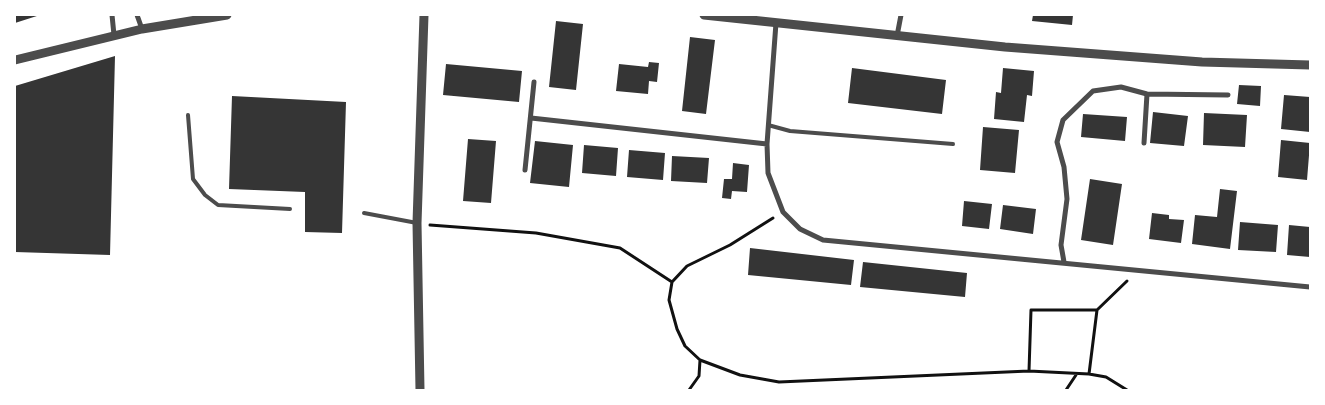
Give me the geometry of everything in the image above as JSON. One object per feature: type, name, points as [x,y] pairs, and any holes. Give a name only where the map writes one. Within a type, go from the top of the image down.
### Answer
[{"type":"street","points":[[112,15],[114,35]]},
{"type":"street","points":[[137,15],[142,29]]},
{"type":"street","points":[[15,60],[142,29],[227,15]]},
{"type":"street","points":[[420,390],[417,224],[424,15]]},
{"type":"street","points":[[704,15],[1005,47],[1202,62],[1310,65]]},
{"type":"street","points":[[897,36],[901,15]]},
{"type":"street","points":[[776,23],[768,125],[768,173],[783,212],[800,229],[823,240],[1310,287]]},
{"type":"street","points":[[525,170],[534,82]]},
{"type":"street","points":[[1064,262],[1061,245],[1067,199],[1064,167],[1056,142],[1063,120],[1092,91],[1121,86],[1147,94],[1228,95]]},
{"type":"street","points":[[1144,143],[1147,94]]},
{"type":"street","points":[[531,118],[767,144]]},
{"type":"lane","points":[[188,115],[193,179],[205,195],[218,205],[290,209]]},
{"type":"lane","points":[[768,125],[790,131],[953,144]]},
{"type":"lane","points":[[364,213],[417,224]]},
{"type":"path","points":[[783,212],[730,245],[688,266],[672,282],[669,300],[677,329],[685,346],[700,360],[740,375],[779,382],[1029,370],[1076,375],[1090,374],[1106,377],[1127,390]]},
{"type":"path","points":[[417,224],[536,233],[620,248],[672,282]]},
{"type":"path","points":[[1090,374],[1097,310],[1138,270]]},
{"type":"path","points":[[1029,370],[1031,310],[1097,310]]},
{"type":"path","points":[[689,390],[699,376],[700,360]]},
{"type":"path","points":[[1066,390],[1076,375]]},
{"type":"building","points":[[15,15],[40,15],[15,23]]},
{"type":"building","points":[[1033,15],[1073,15],[1072,25],[1032,21]]},
{"type":"building","points":[[556,21],[583,24],[576,90],[549,87]]},
{"type":"building","points":[[690,37],[715,40],[706,114],[682,111]]},
{"type":"building","points":[[115,56],[110,255],[15,252],[15,86]]},
{"type":"building","points":[[649,62],[659,63],[657,82],[649,81],[648,94],[616,91],[619,64],[648,67]]},
{"type":"building","points":[[446,64],[522,71],[519,102],[443,95]]},
{"type":"building","points":[[852,68],[946,80],[942,114],[848,103]]},
{"type":"building","points":[[1003,68],[1034,71],[1032,96],[1027,95],[1024,122],[994,119],[996,92],[1001,93]]},
{"type":"building","points":[[1239,85],[1261,86],[1260,106],[1237,104]]},
{"type":"building","points":[[1284,95],[1310,97],[1310,132],[1281,129]]},
{"type":"building","points":[[232,96],[346,102],[342,233],[305,232],[305,192],[229,189]]},
{"type":"building","points":[[1153,112],[1188,116],[1184,146],[1150,143]]},
{"type":"building","points":[[1204,113],[1247,115],[1245,147],[1203,145]]},
{"type":"building","points":[[1083,114],[1127,117],[1125,141],[1081,137]]},
{"type":"building","points":[[983,127],[1019,130],[1015,173],[980,170]]},
{"type":"building","points":[[468,139],[496,141],[491,203],[463,201]]},
{"type":"building","points":[[1281,140],[1310,143],[1307,180],[1278,177]]},
{"type":"building","points":[[535,141],[573,145],[569,187],[530,183]]},
{"type":"building","points":[[584,145],[618,148],[616,176],[582,173]]},
{"type":"building","points":[[629,150],[665,153],[663,180],[627,177]]},
{"type":"building","points":[[672,156],[709,158],[707,183],[671,181]]},
{"type":"building","points":[[733,163],[749,165],[747,192],[732,191],[731,199],[722,198],[724,179],[732,179]]},
{"type":"building","points":[[1090,179],[1122,184],[1113,245],[1081,240]]},
{"type":"building","points":[[1220,189],[1237,191],[1230,249],[1192,244],[1195,215],[1217,217]]},
{"type":"building","points":[[964,201],[992,204],[989,229],[962,226]]},
{"type":"building","points":[[1003,205],[1036,209],[1033,234],[1000,229]]},
{"type":"building","points":[[1152,213],[1169,215],[1169,219],[1184,220],[1181,243],[1149,239]]},
{"type":"building","points":[[1240,222],[1278,225],[1276,252],[1238,250]]},
{"type":"building","points":[[1289,225],[1310,227],[1310,257],[1287,255]]},
{"type":"building","points":[[750,248],[854,260],[851,285],[748,275]]},
{"type":"building","points":[[863,262],[967,273],[965,297],[860,287]]}]
